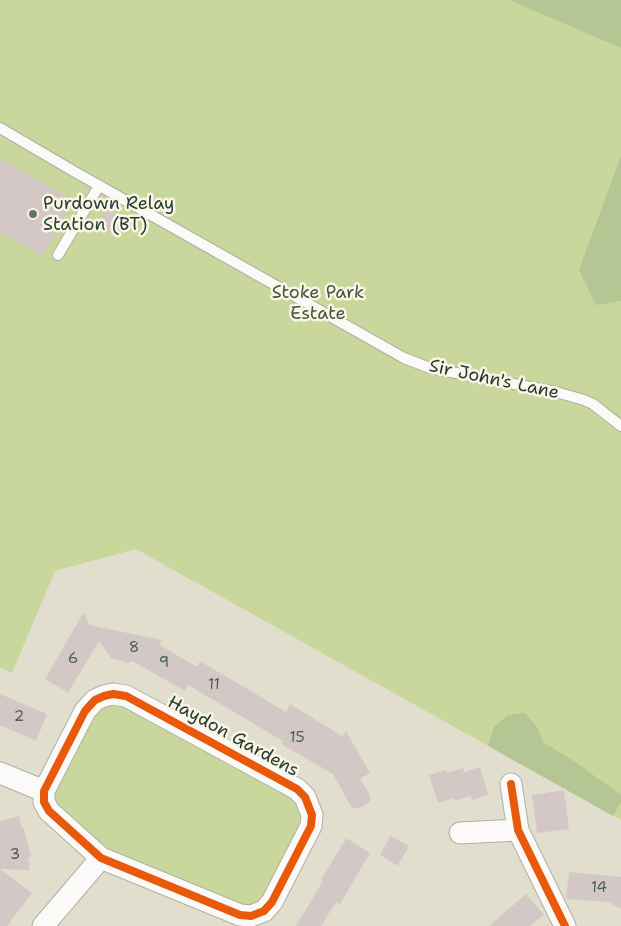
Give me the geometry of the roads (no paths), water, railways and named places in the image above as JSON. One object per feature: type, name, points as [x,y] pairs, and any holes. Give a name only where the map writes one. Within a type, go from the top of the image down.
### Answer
[{"type":"street","name":"Haydon Gardens","points":[[120,694],[297,789],[305,797],[312,815],[311,826],[272,902],[264,911],[257,915],[240,915],[101,858],[49,811],[44,802],[44,791],[87,707],[95,700],[104,696],[120,694]]},
{"type":"street","points":[[0,773],[44,791]]},
{"type":"street","points":[[511,784],[518,830],[565,926]]},
{"type":"street","points":[[460,833],[518,830]]},
{"type":"street","points":[[44,926],[101,858]]},
{"type":"lane","name":"Sir John's Lane","points":[[0,128],[404,358],[430,368],[556,392],[577,398],[592,404],[621,426]]},
{"type":"lane","points":[[58,255],[99,186]]},
{"type":"place","name":"Purdown Relay Station (BT)","points":[[33,214]]},
{"type":"park label","name":"Stoke Park Estate","points":[[318,303]]}]
